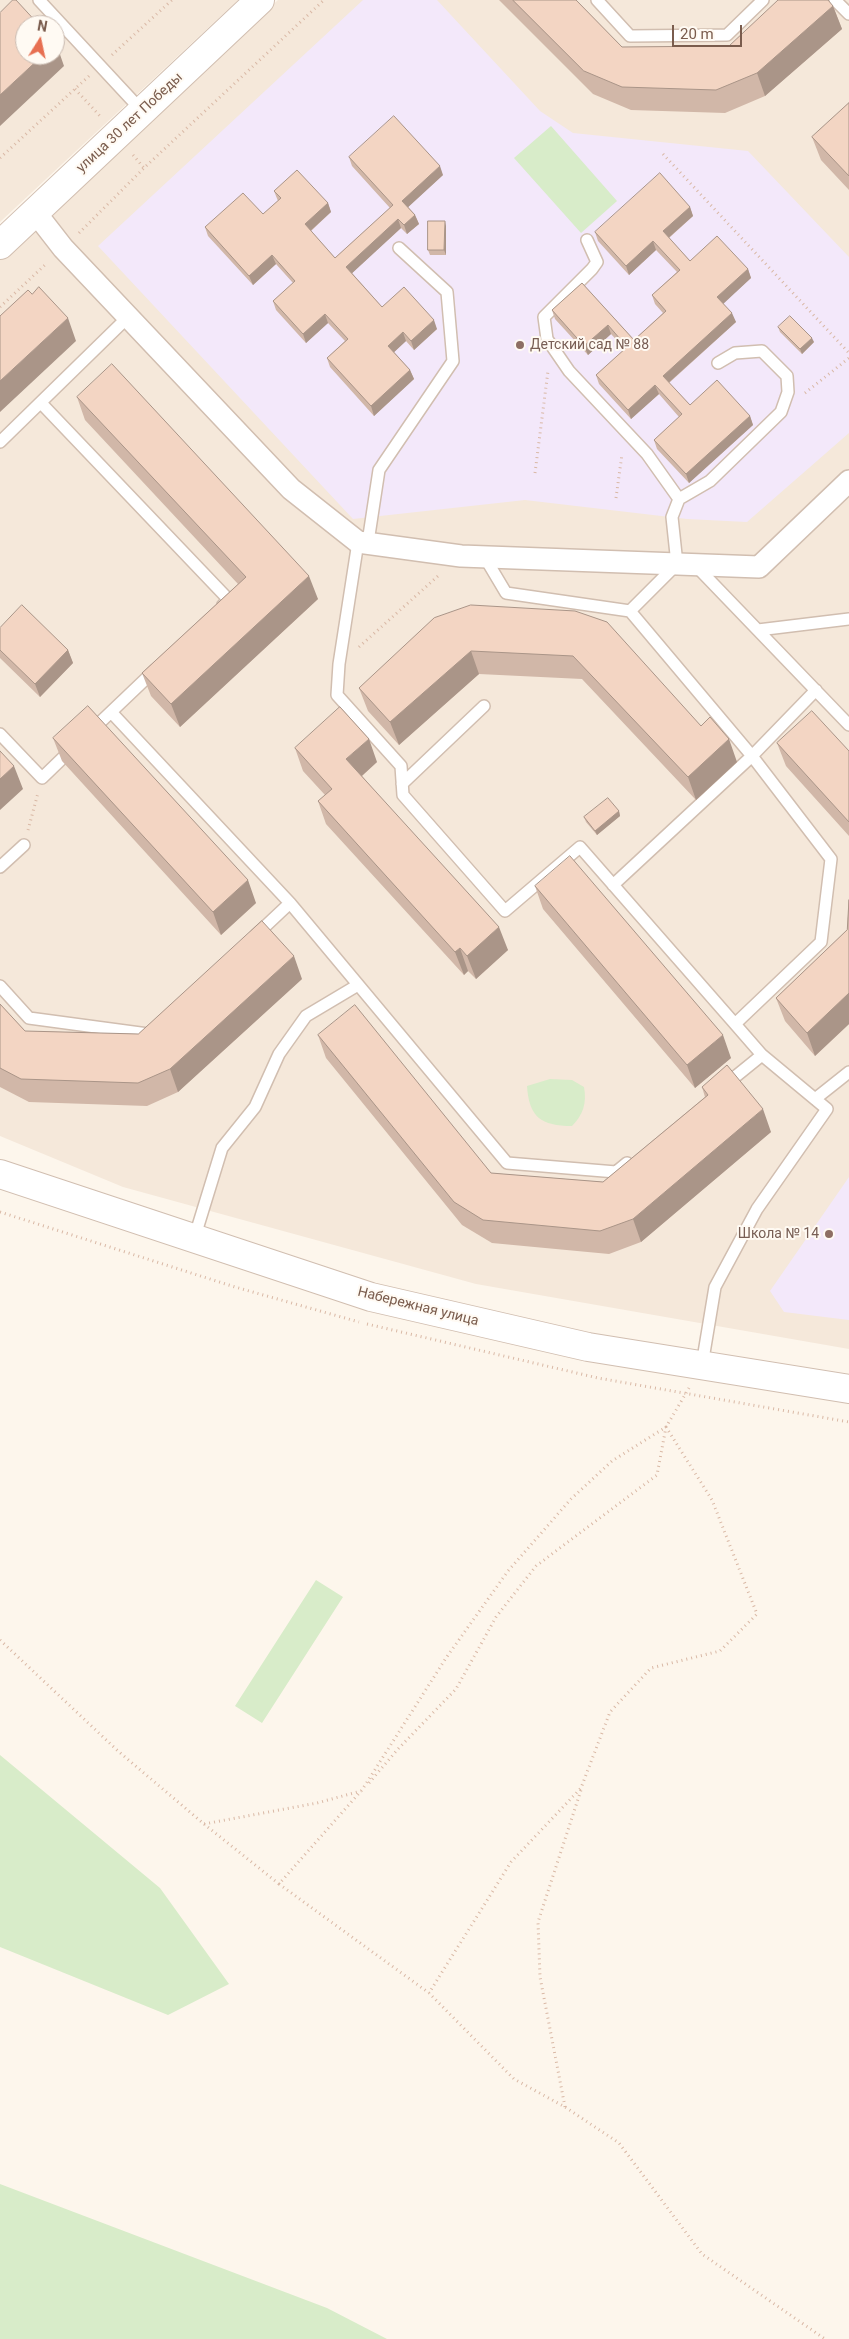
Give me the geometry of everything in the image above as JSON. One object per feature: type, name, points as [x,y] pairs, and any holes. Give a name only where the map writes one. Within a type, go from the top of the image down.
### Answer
[{"type":"street","name":"улица 30 лет Победы","points":[[0,245],[260,0]]},
{"type":"street","points":[[35,212],[63,248],[291,489],[363,542],[461,556],[759,567],[849,481]]},
{"type":"street","name":"Набережная улица","points":[[0,1174],[371,1297],[588,1347],[849,1389]]},
{"type":"lane","points":[[39,0],[143,112]]},
{"type":"lane","points":[[597,0],[630,36],[727,35],[763,0]]},
{"type":"lane","points":[[835,0],[849,14]]},
{"type":"lane","points":[[586,240],[597,262],[544,317],[547,339],[569,371],[647,454],[679,499]]},
{"type":"lane","points":[[399,248],[447,292],[453,361],[379,470],[339,664],[337,695],[400,766],[403,795],[505,910],[580,848],[762,1055],[827,1110],[757,1209],[715,1287],[702,1365]]},
{"type":"lane","points":[[0,442],[128,317]]},
{"type":"lane","points":[[718,363],[736,353],[762,351],[786,376],[788,392],[781,412],[710,481],[679,499],[672,517],[686,564],[758,630],[849,725]]},
{"type":"lane","points":[[41,402],[229,600],[215,613]]},
{"type":"lane","points":[[484,556],[506,593],[630,611],[752,756],[831,859],[821,942],[735,1024]]},
{"type":"lane","points":[[630,611],[686,564]]},
{"type":"lane","points":[[758,630],[849,619]]},
{"type":"lane","points":[[0,734],[42,778],[167,659]]},
{"type":"lane","points":[[613,885],[752,756],[816,690]]},
{"type":"lane","points":[[402,784],[484,706]]},
{"type":"lane","points":[[111,712],[290,903],[507,1163],[616,1172],[639,1153]]},
{"type":"lane","points":[[0,867],[24,845]]},
{"type":"lane","points":[[248,942],[290,903]]},
{"type":"lane","points":[[194,1239],[222,1148],[255,1108],[278,1054],[306,1016],[358,985]]},
{"type":"lane","points":[[0,986],[29,1018],[148,1034],[163,1021]]},
{"type":"lane","points":[[716,1092],[762,1055]]},
{"type":"lane","points":[[815,1099],[849,1072]]},
{"type":"path","points":[[0,307],[144,168],[324,0]]},
{"type":"path","points":[[663,154],[849,353]]},
{"type":"path","points":[[534,473],[551,346]]},
{"type":"path","points":[[781,412],[849,358]]},
{"type":"path","points":[[616,498],[626,431]]},
{"type":"path","points":[[339,664],[461,556]]},
{"type":"path","points":[[24,845],[42,778]]},
{"type":"path","points":[[279,1884],[398,1749],[456,1690],[496,1616],[536,1566],[657,1475],[666,1427],[702,1365]]},
{"type":"path","points":[[566,2107],[540,1978],[538,1922],[581,1788],[610,1712],[651,1668],[720,1650],[757,1614],[712,1500],[666,1427]]},
{"type":"path","points":[[204,1824],[317,1803],[362,1790],[446,1658],[508,1571],[571,1499],[612,1461],[666,1427]]},
{"type":"path","points":[[0,1640],[118,1752],[204,1824],[279,1884],[429,1993],[514,2079],[566,2107],[619,2143],[702,2254],[825,2339]]},
{"type":"path","points":[[429,1993],[511,1862],[581,1788]]},
{"type":"shaded area","points":[[0,0],[238,0],[0,222]]},
{"type":"shaded area","points":[[278,0],[849,0],[849,1349],[476,1284],[123,1187],[0,1136],[0,259]]},
{"type":"shaded area","name":"Детский сад № 88","points":[[363,0],[437,0],[540,111],[573,133],[748,151],[849,257],[849,433],[747,522],[687,519],[525,500],[353,519],[98,246]]},
{"type":"shaded area","name":"Школа № 14","points":[[849,1177],[849,1320],[784,1312],[770,1291]]},
{"type":"green space","points":[[551,126],[617,201],[581,233],[514,158]]},
{"type":"green space","points":[[550,1079],[572,1080],[584,1087],[585,1098],[583,1108],[579,1118],[572,1126],[561,1126],[545,1122],[534,1112],[528,1097],[527,1086]]},
{"type":"green space","points":[[316,1580],[343,1597],[262,1723],[235,1706]]},
{"type":"green space","points":[[0,1755],[160,1888],[229,1984],[168,2015],[0,1947]]},
{"type":"green space","points":[[0,2184],[327,2308],[387,2339],[0,2339]]},
{"type":"building","points":[[13,0],[16,0],[30,15],[15,15],[15,65],[32,65],[0,95],[0,13]]},
{"type":"building","points":[[513,0],[576,0],[622,47],[729,46],[778,0],[828,0],[833,6],[757,73],[716,90],[622,87],[584,71]]},
{"type":"building","points":[[849,103],[849,176],[812,137]]},
{"type":"building","points":[[394,116],[440,166],[402,201],[415,215],[404,225],[398,219],[346,267],[382,307],[404,287],[434,320],[411,341],[403,332],[388,346],[410,370],[371,406],[327,358],[348,339],[325,314],[303,334],[273,301],[295,281],[272,255],[249,276],[205,227],[243,193],[263,214],[281,198],[274,191],[297,170],[328,203],[305,224],[335,258],[393,205],[349,157]]},
{"type":"building","points":[[660,173],[690,207],[663,231],[690,261],[717,236],[748,269],[717,297],[732,313],[663,376],[690,405],[717,380],[750,416],[686,474],[654,440],[682,414],[655,385],[628,410],[596,375],[627,347],[608,325],[584,346],[552,310],[582,283],[634,340],[666,311],[652,295],[680,270],[653,241],[626,266],[595,232]]},
{"type":"building","points":[[428,221],[445,221],[444,250],[428,250]]},
{"type":"building","points":[[39,287],[68,318],[0,381],[0,316],[28,290],[32,294]]},
{"type":"building","points":[[790,316],[812,338],[800,349],[778,327]]},
{"type":"building","points":[[112,364],[309,576],[171,704],[142,673],[246,577],[77,397]]},
{"type":"building","points":[[22,605],[68,650],[35,684],[0,650],[0,628]]},
{"type":"building","points":[[471,605],[575,611],[607,622],[701,726],[710,717],[729,739],[688,777],[573,656],[471,651],[390,722],[359,688],[434,618]]},
{"type":"building","points":[[88,706],[248,880],[213,912],[53,738]]},
{"type":"building","points":[[340,707],[369,739],[346,759],[499,927],[467,956],[460,948],[455,952],[318,801],[332,789],[295,748]]},
{"type":"building","points":[[812,711],[849,751],[849,822],[777,743]]},
{"type":"building","points":[[0,751],[14,766],[0,779]]},
{"type":"building","points":[[608,798],[619,811],[595,831],[584,817]]},
{"type":"building","points":[[570,856],[723,1035],[687,1065],[535,886]]},
{"type":"building","points":[[849,900],[849,993],[807,1033],[776,998],[847,930]]},
{"type":"building","points":[[262,921],[294,956],[170,1069],[138,1083],[21,1079],[0,1068],[0,1004],[25,1031],[138,1034]]},
{"type":"building","points":[[355,1005],[491,1173],[603,1182],[708,1095],[702,1087],[727,1065],[763,1109],[633,1219],[600,1231],[483,1220],[454,1202],[318,1035]]},
{"type":"place","name":"Детский сад № 88","points":[[520,345]]},
{"type":"place","name":"Школа № 14","points":[[829,1234]]}]
